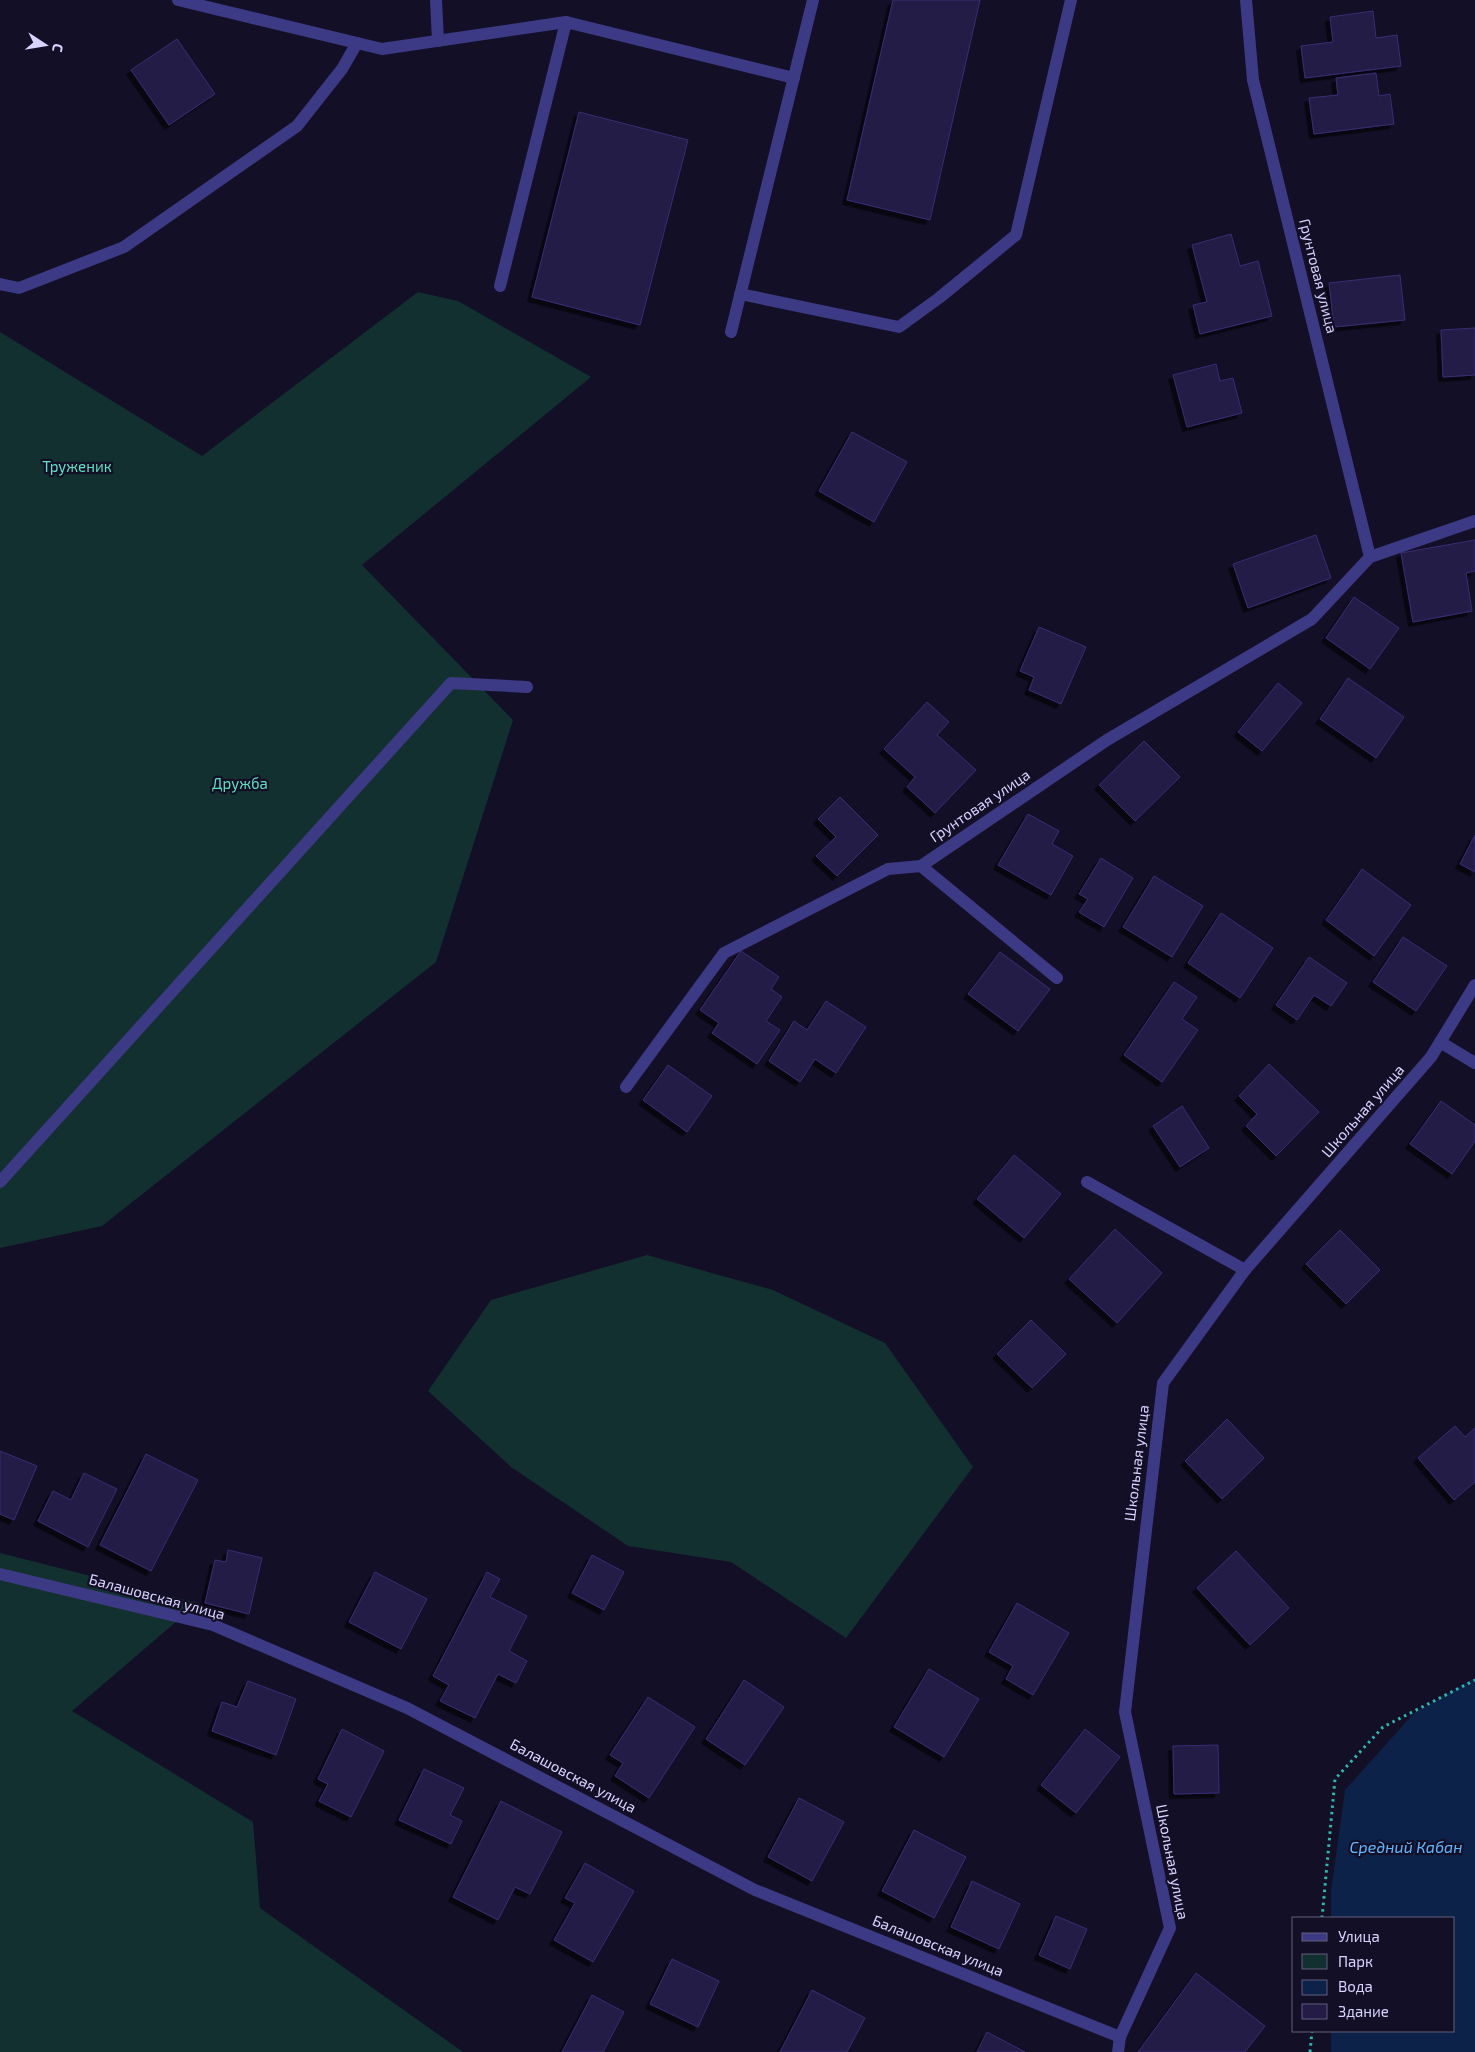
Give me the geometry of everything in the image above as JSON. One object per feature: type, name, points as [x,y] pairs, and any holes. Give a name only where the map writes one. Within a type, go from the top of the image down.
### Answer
[{"type":"street","points":[[178,0],[382,49],[566,22],[794,78]]},
{"type":"street","points":[[436,0],[438,41]]},
{"type":"street","points":[[731,332],[813,0]]},
{"type":"street","points":[[740,294],[899,327],[939,298],[1016,235],[1071,0]]},
{"type":"street","name":"Грунтовая улица","points":[[1246,0],[1253,80],[1370,557]]},
{"type":"street","points":[[500,286],[566,22]]},
{"type":"street","points":[[0,284],[19,288],[124,247],[297,126],[342,69],[357,43]]},
{"type":"street","name":"Грунтовая улица","points":[[626,1087],[724,953],[888,869],[921,866],[1108,740],[1312,619],[1370,557],[1475,521]]},
{"type":"street","points":[[0,1182],[451,683],[527,687]]},
{"type":"street","points":[[921,866],[1057,978]]},
{"type":"street","name":"Школьная улица","points":[[1118,2052],[1120,2037],[1170,1928],[1125,1712],[1163,1383],[1245,1270],[1431,1057],[1475,985]]},
{"type":"street","points":[[1440,1042],[1475,1063]]},
{"type":"street","points":[[1087,1182],[1245,1270]]},
{"type":"street","name":"Балашовская улица","points":[[0,1574],[213,1625],[407,1708],[755,1890],[1120,2037]]},
{"type":"path","points":[[1322,1917],[1335,1779],[1383,1727],[1475,1680]]},
{"type":"path","points":[[1310,2052],[1312,2032]]},
{"type":"green space","name":"Дружба","points":[[418,292],[458,301],[591,377],[362,565],[513,720],[436,962],[102,1226],[0,1248],[0,332],[202,456]]},
{"type":"green space","points":[[647,1255],[773,1290],[885,1343],[973,1467],[846,1638],[731,1562],[628,1546],[511,1467],[428,1391],[491,1300]]},
{"type":"green space","points":[[0,1553],[198,1603],[72,1711],[253,1822],[260,1908],[463,2052],[0,2052]]},
{"type":"water","name":"Средний Кабан","points":[[1475,1678],[1475,2052],[1331,2052],[1331,2032],[1455,2032],[1455,1917],[1331,1917],[1331,1891],[1345,1790],[1414,1713]]},
{"type":"building","points":[[893,0],[980,0],[930,220],[847,200]]},
{"type":"building","points":[[1373,11],[1376,38],[1397,35],[1401,66],[1305,78],[1301,46],[1333,42],[1330,17]]},
{"type":"building","points":[[177,39],[215,94],[169,125],[131,70]]},
{"type":"building","points":[[1376,73],[1379,96],[1390,94],[1394,124],[1314,134],[1309,98],[1338,95],[1336,78]]},
{"type":"building","points":[[579,112],[688,140],[640,325],[532,297]]},
{"type":"building","points":[[1231,234],[1240,266],[1258,261],[1272,316],[1200,334],[1193,305],[1207,302],[1192,245]]},
{"type":"building","points":[[1400,275],[1405,320],[1334,327],[1329,283]]},
{"type":"building","points":[[1475,328],[1475,375],[1443,377],[1441,330]]},
{"type":"building","points":[[1216,364],[1220,381],[1233,378],[1242,413],[1187,427],[1173,375]]},
{"type":"building","points":[[852,432],[907,462],[874,522],[819,491]]},
{"type":"building","points":[[1316,535],[1331,578],[1248,608],[1233,564]]},
{"type":"building","points":[[1475,540],[1475,571],[1466,573],[1472,611],[1413,622],[1401,553]]},
{"type":"building","points":[[1354,597],[1399,628],[1370,669],[1326,638]]},
{"type":"building","points":[[1039,627],[1086,647],[1061,704],[1029,690],[1034,677],[1020,671]]},
{"type":"building","points":[[1348,678],[1404,717],[1376,758],[1320,719]]},
{"type":"building","points":[[1278,683],[1302,703],[1262,751],[1238,732]]},
{"type":"building","points":[[927,702],[949,722],[937,735],[976,770],[935,813],[907,787],[915,777],[884,749]]},
{"type":"building","points":[[1144,741],[1180,777],[1135,821],[1099,785]]},
{"type":"building","points":[[840,797],[878,835],[837,876],[816,856],[836,837],[818,819]]},
{"type":"building","points":[[1028,814],[1059,831],[1052,844],[1073,856],[1051,895],[998,865]]},
{"type":"building","points":[[1475,835],[1475,872],[1460,864]]},
{"type":"building","points":[[1101,858],[1133,878],[1104,927],[1079,912],[1088,899],[1079,894]]},
{"type":"building","points":[[1362,869],[1411,905],[1374,956],[1326,920]]},
{"type":"building","points":[[1154,876],[1203,906],[1172,957],[1123,927]]},
{"type":"building","points":[[1221,913],[1273,948],[1240,998],[1188,963]]},
{"type":"building","points":[[1403,937],[1447,966],[1416,1011],[1373,982]]},
{"type":"building","points":[[741,951],[779,977],[771,989],[782,997],[766,1021],[780,1030],[757,1064],[712,1033],[719,1023],[700,1010]]},
{"type":"building","points":[[1000,952],[1050,989],[1018,1031],[968,994]]},
{"type":"building","points":[[1309,957],[1347,983],[1331,1006],[1314,995],[1297,1020],[1276,1005]]},
{"type":"building","points":[[1174,982],[1197,997],[1182,1019],[1198,1030],[1162,1082],[1124,1055]]},
{"type":"building","points":[[826,1001],[866,1027],[836,1073],[815,1059],[800,1082],[769,1061],[794,1021],[807,1030]]},
{"type":"building","points":[[1269,1064],[1319,1112],[1276,1156],[1246,1126],[1257,1114],[1239,1096]]},
{"type":"building","points":[[668,1065],[712,1096],[687,1132],[643,1100]]},
{"type":"building","points":[[1441,1101],[1475,1125],[1475,1141],[1452,1174],[1410,1144]]},
{"type":"building","points":[[1182,1106],[1209,1148],[1180,1167],[1153,1126]]},
{"type":"building","points":[[1014,1155],[1061,1194],[1024,1238],[977,1199]]},
{"type":"building","points":[[1115,1229],[1162,1273],[1117,1323],[1069,1279]]},
{"type":"building","points":[[1340,1230],[1380,1270],[1346,1304],[1306,1264]]},
{"type":"building","points":[[1031,1320],[1066,1354],[1032,1388],[997,1354]]},
{"type":"building","points":[[1227,1419],[1264,1458],[1222,1499],[1185,1461]]},
{"type":"building","points":[[1455,1426],[1465,1437],[1475,1428],[1475,1482],[1454,1500],[1418,1458]]},
{"type":"building","points":[[0,1451],[37,1466],[14,1520],[0,1514]]},
{"type":"building","points":[[146,1454],[198,1480],[151,1571],[100,1545]]},
{"type":"building","points":[[84,1473],[117,1489],[88,1547],[38,1521],[53,1491],[71,1500]]},
{"type":"building","points":[[228,1550],[262,1558],[249,1614],[205,1603],[215,1560],[226,1562]]},
{"type":"building","points":[[1236,1551],[1289,1608],[1250,1645],[1197,1588]]},
{"type":"building","points":[[592,1555],[624,1572],[604,1610],[572,1593]]},
{"type":"building","points":[[375,1572],[427,1599],[401,1649],[349,1622]]},
{"type":"building","points":[[487,1572],[500,1579],[490,1597],[527,1616],[509,1651],[527,1661],[516,1683],[498,1674],[475,1718],[440,1701],[449,1685],[433,1676]]},
{"type":"building","points":[[1017,1603],[1069,1633],[1033,1695],[1006,1679],[1013,1666],[989,1652]]},
{"type":"building","points":[[929,1669],[979,1699],[944,1757],[894,1727]]},
{"type":"building","points":[[744,1680],[784,1707],[745,1765],[706,1739]]},
{"type":"building","points":[[248,1681],[296,1699],[276,1755],[212,1731],[222,1702],[237,1707]]},
{"type":"building","points":[[648,1697],[695,1727],[649,1798],[615,1776],[623,1763],[610,1755]]},
{"type":"building","points":[[342,1729],[384,1751],[351,1817],[319,1801],[328,1784],[318,1779]]},
{"type":"building","points":[[1085,1729],[1120,1757],[1076,1813],[1041,1785]]},
{"type":"building","points":[[1218,1745],[1219,1793],[1174,1794],[1173,1746]]},
{"type":"building","points":[[424,1769],[464,1788],[450,1815],[462,1821],[451,1844],[399,1820]]},
{"type":"building","points":[[799,1798],[844,1822],[812,1881],[768,1857]]},
{"type":"building","points":[[501,1801],[562,1832],[530,1894],[515,1887],[498,1920],[453,1897]]},
{"type":"building","points":[[914,1830],[966,1857],[934,1918],[882,1891]]},
{"type":"building","points":[[585,1863],[634,1891],[593,1962],[554,1940],[575,1903],[565,1898]]},
{"type":"building","points":[[972,1881],[1020,1904],[999,1949],[951,1927]]},
{"type":"building","points":[[1056,1916],[1087,1929],[1070,1969],[1039,1955]]},
{"type":"building","points":[[672,1959],[719,1981],[698,2027],[650,2004]]},
{"type":"building","points":[[1196,1973],[1265,2026],[1245,2052],[1138,2052]]},
{"type":"building","points":[[812,1990],[865,2018],[847,2052],[780,2052]]},
{"type":"building","points":[[592,1995],[624,2012],[603,2052],[562,2052]]},
{"type":"building","points":[[987,2032],[1025,2052],[977,2052]]},
{"type":"park label","name":"Труженик","points":[[77,467]]}]
